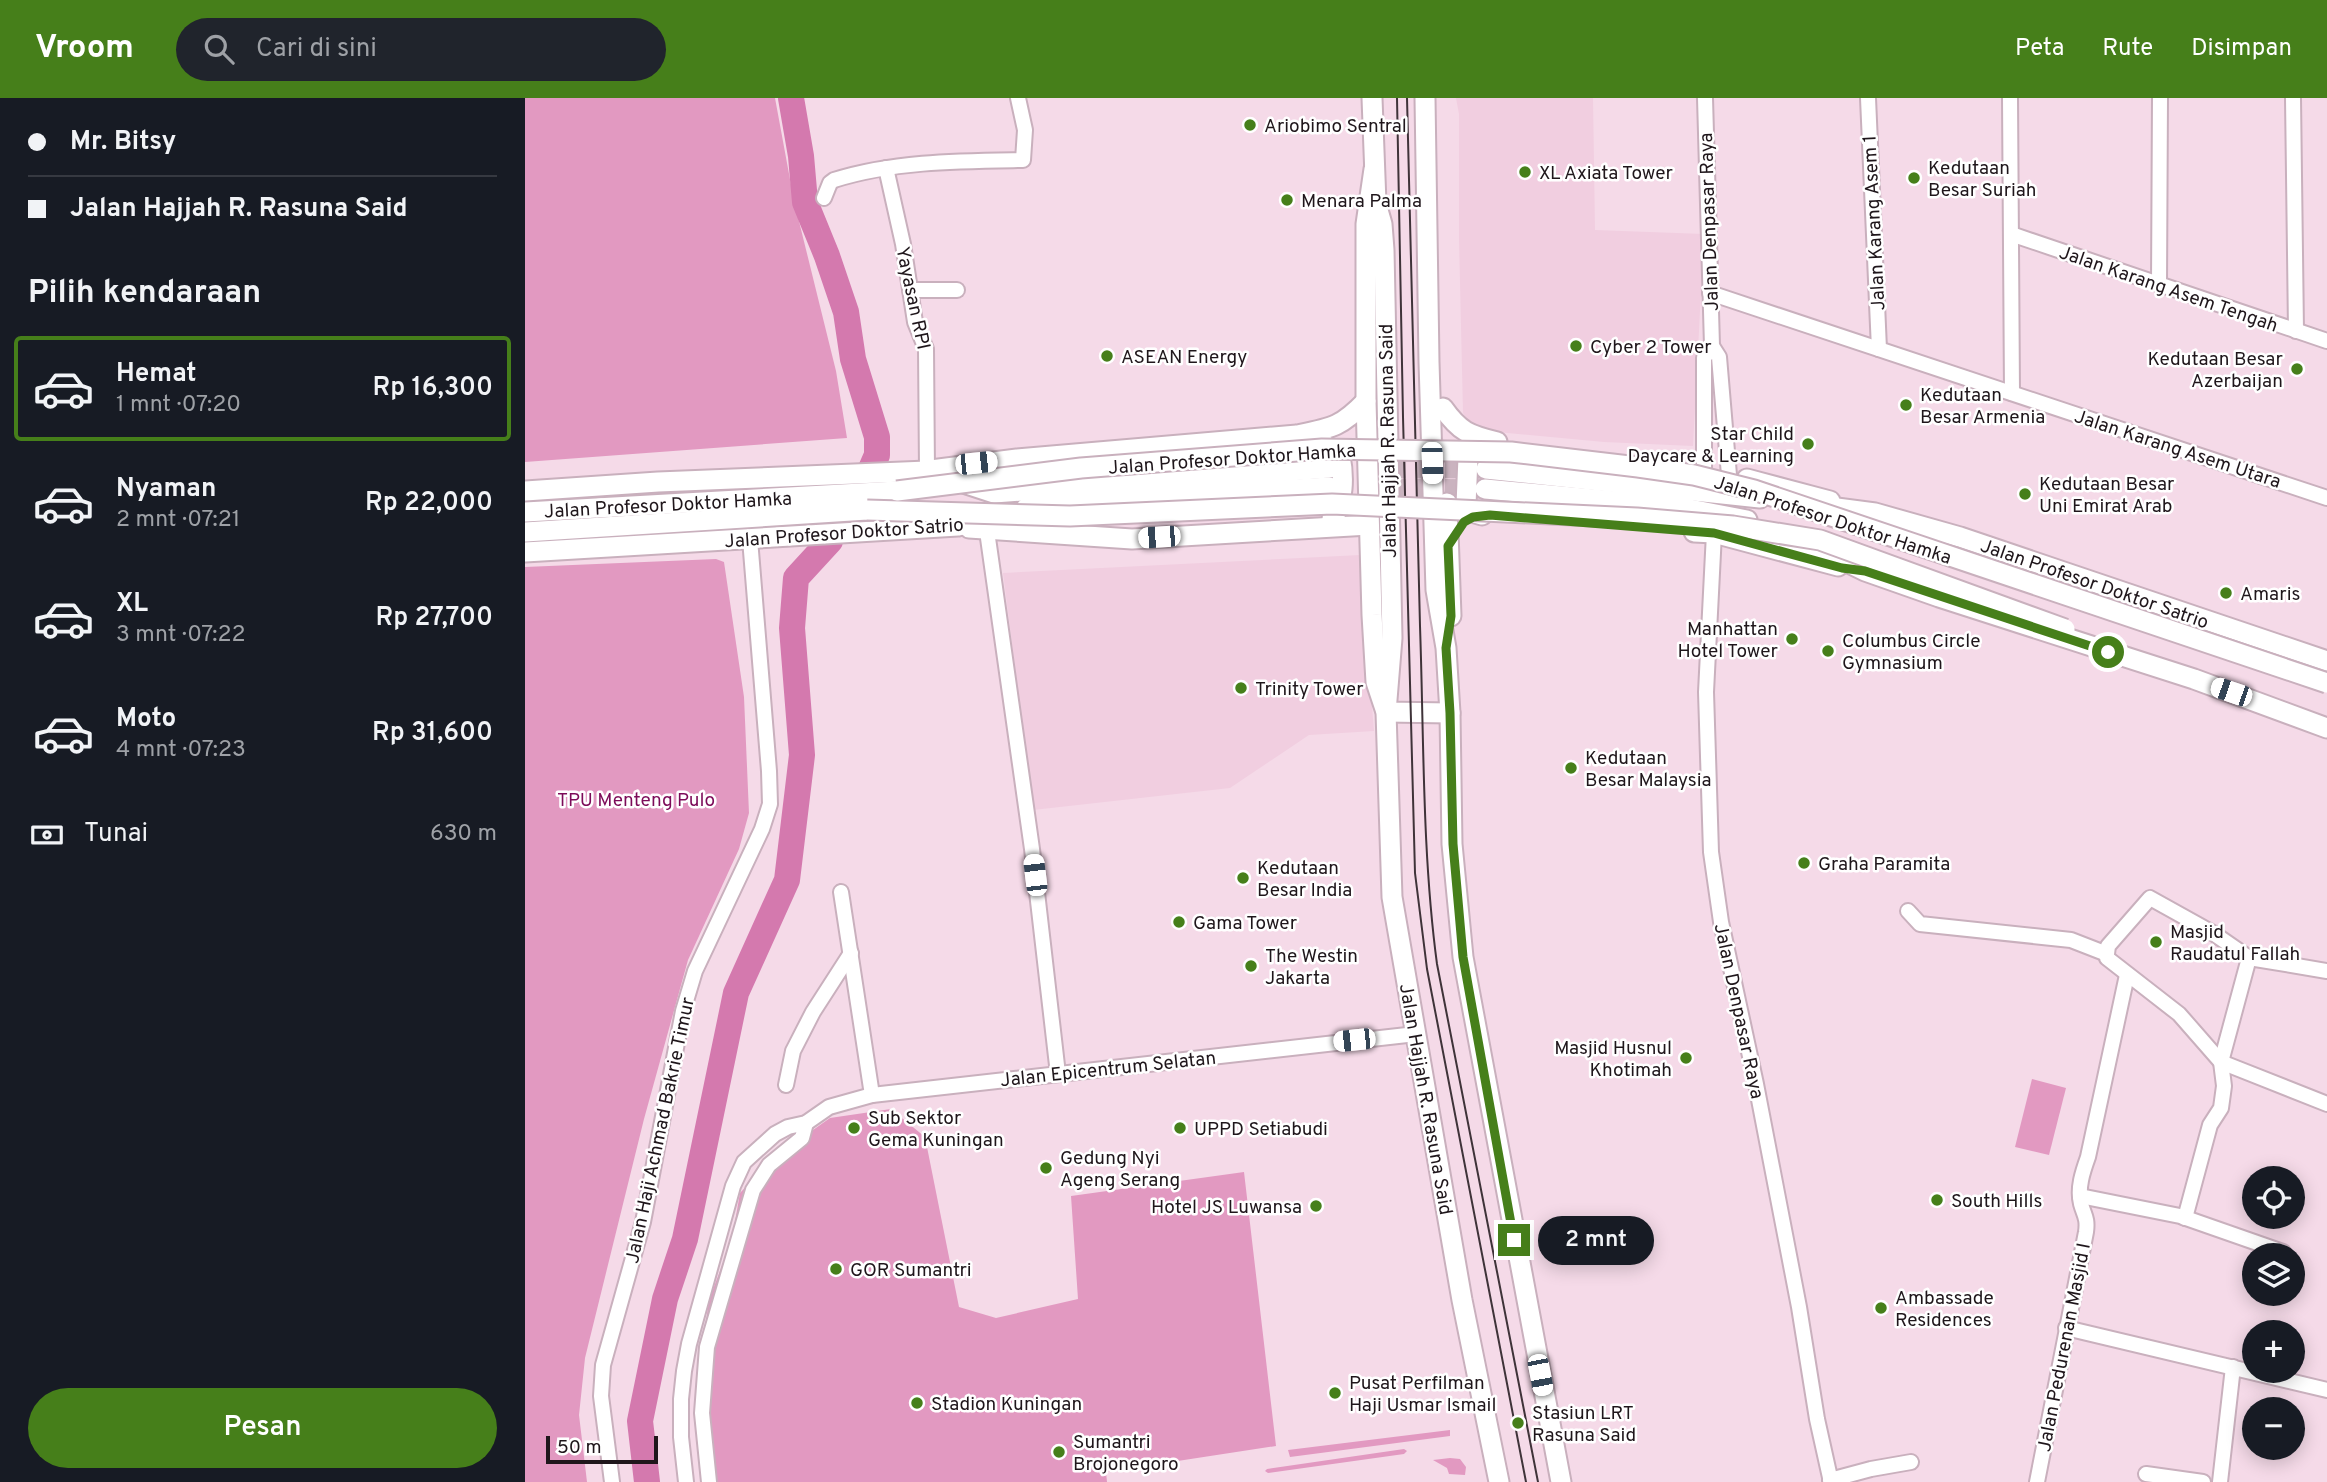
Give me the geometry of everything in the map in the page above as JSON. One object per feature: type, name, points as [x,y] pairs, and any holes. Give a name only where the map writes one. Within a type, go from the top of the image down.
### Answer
[{"type":"main road","name":"Jalan Hajjah R. Rasuna Said","points":[[1372,98],[1376,203],[1382,224],[1384,250],[1392,638],[1386,712],[1392,897],[1462,1300],[1499,1482]]},
{"type":"main road","points":[[1425,98],[1436,590],[1446,648],[1453,844],[1463,957],[1560,1482]]},
{"type":"main road","name":"Jalan Hajjah R. Rasuna Said","points":[[1374,169],[1366,224],[1366,401],[1376,682],[1386,712]]},
{"type":"main road","points":[[1427,263],[1440,301],[1451,616],[1446,648]]},
{"type":"main road","points":[[927,471],[1017,458],[1297,435],[1331,428],[1348,419],[1366,401]]},
{"type":"main road","points":[[1443,408],[1460,429],[1472,436],[1497,443],[1679,463],[1875,513]]},
{"type":"main road","points":[[1297,435],[1319,441],[1340,456],[1341,499],[1338,512],[1319,527]]},
{"type":"main road","points":[[1497,443],[1478,449],[1468,457],[1466,505],[1475,513],[1714,533],[1842,568],[1865,571]]},
{"type":"main road","name":"Jalan Profesor Doktor Hamka","points":[[525,512],[897,491],[1081,468],[1263,452],[1322,449],[1511,452],[1680,473],[1754,490],[2327,683]]},
{"type":"main road","name":"Jalan Profesor Doktor Satrio","points":[[1486,469],[1875,513],[2035,562],[2327,661]]},
{"type":"main road","name":"Jalan Profesor Doktor Satrio","points":[[525,491],[697,480],[927,471],[994,493],[1329,478],[1028,508],[958,526],[525,552]]},
{"type":"main road","points":[[1485,489],[1679,508],[1775,528],[1865,571],[2250,698],[2327,728]]},
{"type":"main road","name":"Jalan Profesor Doktor Hamka","points":[[525,532],[867,510],[1070,516],[1332,504],[1535,512],[1733,526],[1820,540],[2065,629],[2327,716]]},
{"type":"main road","points":[[1448,546],[1464,522],[1473,517],[1490,515]]},
{"type":"main road","points":[[958,526],[987,531],[1132,539],[1369,525]]},
{"type":"main road","points":[[1386,712],[1450,713]]},
{"type":"street","points":[[824,198],[830,183],[854,174],[941,163],[1023,160],[1025,130],[1018,98]]},
{"type":"street","name":"Jalan Denpasar Raya","points":[[1704,469],[1703,358],[1711,346],[1705,98]]},
{"type":"street","name":"Jalan Karang Asem 1","points":[[1868,98],[1879,349]]},
{"type":"street","points":[[2010,98],[2012,393]]},
{"type":"street","points":[[2159,285],[2160,98]]},
{"type":"street","points":[[2293,98],[2296,331]]},
{"type":"street","name":"Yayasan RPI","points":[[886,168],[915,322],[926,349],[927,471]]},
{"type":"street","name":"Jalan Karang Asem Tengah","points":[[2011,234],[2327,341]]},
{"type":"street","points":[[910,290],[957,290]]},
{"type":"street","name":"Jalan Karang Asem Utara","points":[[1710,293],[2327,498]]},
{"type":"street","name":"Jalan Denpasar Raya","points":[[1711,346],[1719,357],[1730,475]]},
{"type":"street","points":[[987,531],[1032,849],[1058,1073]]},
{"type":"street","name":"Jalan Denpasar Raya","points":[[1714,533],[1706,692],[1713,863],[1721,922],[1756,1084],[1830,1481]]},
{"type":"street","name":"Jalan Haji Achmad Bakrie Timur","points":[[612,1482],[601,1396],[602,1372],[643,1222],[683,1012],[695,971],[762,830],[770,804],[750,539]]},
{"type":"street","points":[[841,892],[872,1095]]},
{"type":"street","points":[[2327,971],[2249,958],[2214,933],[2148,898],[2108,946],[2107,954],[2107,958],[2127,975],[2185,1020],[2221,1062],[2327,1104]]},
{"type":"street","points":[[1909,911],[1920,924],[2071,940],[2107,954]]},
{"type":"street","points":[[786,1085],[793,1051],[813,1012],[851,953]]},
{"type":"street","points":[[2185,1218],[2210,1125],[2221,1108],[2224,1086],[2221,1062],[2249,958]]},
{"type":"street","name":"Jalan Pedurenan Masjid I","points":[[2037,1482],[2087,1223],[2086,1213],[2081,1205],[2081,1178],[2088,1157],[2127,975]]},
{"type":"street","name":"Jalan Epicentrum Selatan","points":[[806,1123],[829,1107],[872,1095],[1416,1034]]},
{"type":"street","points":[[686,1482],[681,1437],[681,1399],[689,1344],[733,1185],[744,1162],[775,1134],[788,1127],[806,1123],[802,1138],[769,1165],[753,1190],[706,1348],[702,1413],[709,1482]]},
{"type":"street","points":[[775,1134],[788,1150]]},
{"type":"street","points":[[2080,1196],[2185,1218],[2257,1243]]},
{"type":"street","points":[[696,1317],[714,1322]]},
{"type":"street","points":[[2066,1328],[2327,1390]]},
{"type":"street","points":[[2220,1482],[2233,1367]]},
{"type":"street","points":[[1830,1481],[1871,1469],[1911,1462]]},
{"type":"street","points":[[2146,1474],[2203,1482]]},
{"type":"shaded area","points":[[1456,98],[1593,98],[1595,230],[1704,234],[1693,446],[1604,442],[1475,430],[1463,413],[1459,114]]},
{"type":"shaded area","points":[[1360,555],[1374,731],[1309,735],[1230,788],[1033,810],[1003,573]]},
{"type":"green space","points":[[525,98],[775,98],[794,201],[836,371],[847,438],[525,462]]},
{"type":"green space","name":"TPU Menteng Pulo","points":[[716,559],[724,562],[744,697],[749,813],[739,849],[688,960],[644,1119],[585,1358],[579,1415],[587,1482],[525,1482],[525,567]]},
{"type":"green space","points":[[2032,1079],[2066,1088],[2049,1155],[2015,1147]]},
{"type":"green space","name":"GOR Sumantri","points":[[891,1109],[925,1137],[959,1307],[996,1318],[1078,1299],[1071,1196],[1244,1172],[1276,1446],[1106,1472],[1107,1482],[703,1482],[694,1409],[709,1300],[732,1239],[740,1193],[772,1159],[830,1118]]},
{"type":"green space","points":[[1450,1430],[1450,1436],[1290,1457],[1288,1450]]},
{"type":"green space","points":[[1404,1449],[1407,1451],[1404,1454],[1268,1473],[1265,1471],[1267,1469]]},
{"type":"green space","points":[[1460,1459],[1466,1467],[1465,1475],[1449,1474],[1447,1468],[1433,1460]]},
{"type":"waterway","points":[[791,98],[801,156],[805,202],[846,312],[853,359],[877,437],[877,455],[870,471]]},
{"type":"waterway","points":[[647,1482],[640,1421],[665,1299],[685,1239],[736,993],[787,880],[802,755],[792,628],[796,578],[830,541]]},
{"type":"tunnel","points":[[1329,468],[1482,469]]},
{"type":"tunnel","points":[[1329,487],[1484,489]]},
{"type":"tram line","points":[[1397,98],[1415,873],[1427,969],[1526,1482]]},
{"type":"tram line","points":[[1407,98],[1424,795],[1432,922],[1437,964],[1538,1482]]},
{"type":"place","name":"Ariobimo Sentral","points":[[1250,125]]},
{"type":"place","name":"XL Axiata Tower","points":[[1525,172]]},
{"type":"place","name":"Kedutaan Besar Suriah","points":[[1914,178]]},
{"type":"place","name":"Menara Palma","points":[[1287,200]]},
{"type":"place","name":"Cyber 2 Tower","points":[[1576,346]]},
{"type":"place","name":"ASEAN Energy","points":[[1107,356]]},
{"type":"place","name":"Kedutaan Besar Azerbaijan","points":[[2297,369]]},
{"type":"place","name":"Kedutaan Besar Armenia","points":[[1906,405]]},
{"type":"place","name":"Star Child Daycare & Learning","points":[[1808,444]]},
{"type":"place","name":"Kedutaan Besar Uni Emirat Arab","points":[[2025,494]]},
{"type":"place","name":"Amaris","points":[[2226,593]]},
{"type":"place","name":"Manhattan Hotel Tower","points":[[1792,639]]},
{"type":"place","name":"Columbus Circle Gymnasium","points":[[1828,651]]},
{"type":"place","name":"Trinity Tower","points":[[1241,688]]},
{"type":"place","name":"Kedutaan Besar Malaysia","points":[[1571,768]]},
{"type":"place","name":"Graha Paramita","points":[[1804,863]]},
{"type":"place","name":"Kedutaan Besar India","points":[[1243,878]]},
{"type":"place","name":"Gama Tower","points":[[1179,922]]},
{"type":"place","name":"Masjid Raudatul Fallah","points":[[2156,942]]},
{"type":"place","name":"The Westin Jakarta","points":[[1251,966]]},
{"type":"place","name":"Masjid Husnul Khotimah","points":[[1686,1058]]},
{"type":"place","name":"Sub Sektor Gema Kuningan","points":[[854,1128]]},
{"type":"place","name":"UPPD Setiabudi","points":[[1180,1128]]},
{"type":"place","name":"Gedung Nyi Ageng Serang","points":[[1046,1168]]},
{"type":"place","name":"South Hills","points":[[1937,1200]]},
{"type":"place","name":"Hotel JS Luwansa","points":[[1316,1206]]},
{"type":"place","name":"GOR Sumantri","points":[[836,1269]]},
{"type":"place","name":"Ambassade Residences","points":[[1881,1308]]},
{"type":"place","name":"Pusat Perfilman Haji Usmar Ismail","points":[[1335,1393]]},
{"type":"place","name":"Stadion Kuningan","points":[[917,1403]]},
{"type":"place","name":"Stasiun LRT Rasuna Said","points":[[1518,1423]]},
{"type":"place","name":"Sumantri Brojonegoro","points":[[1059,1452]]},
{"type":"route","points":[[1514,1240],[1463,957],[1457,909],[1446,648],[1451,616],[1448,546],[1464,522],[1473,517],[1490,515],[1714,533],[1842,568],[1865,571],[2108,652]]}]
